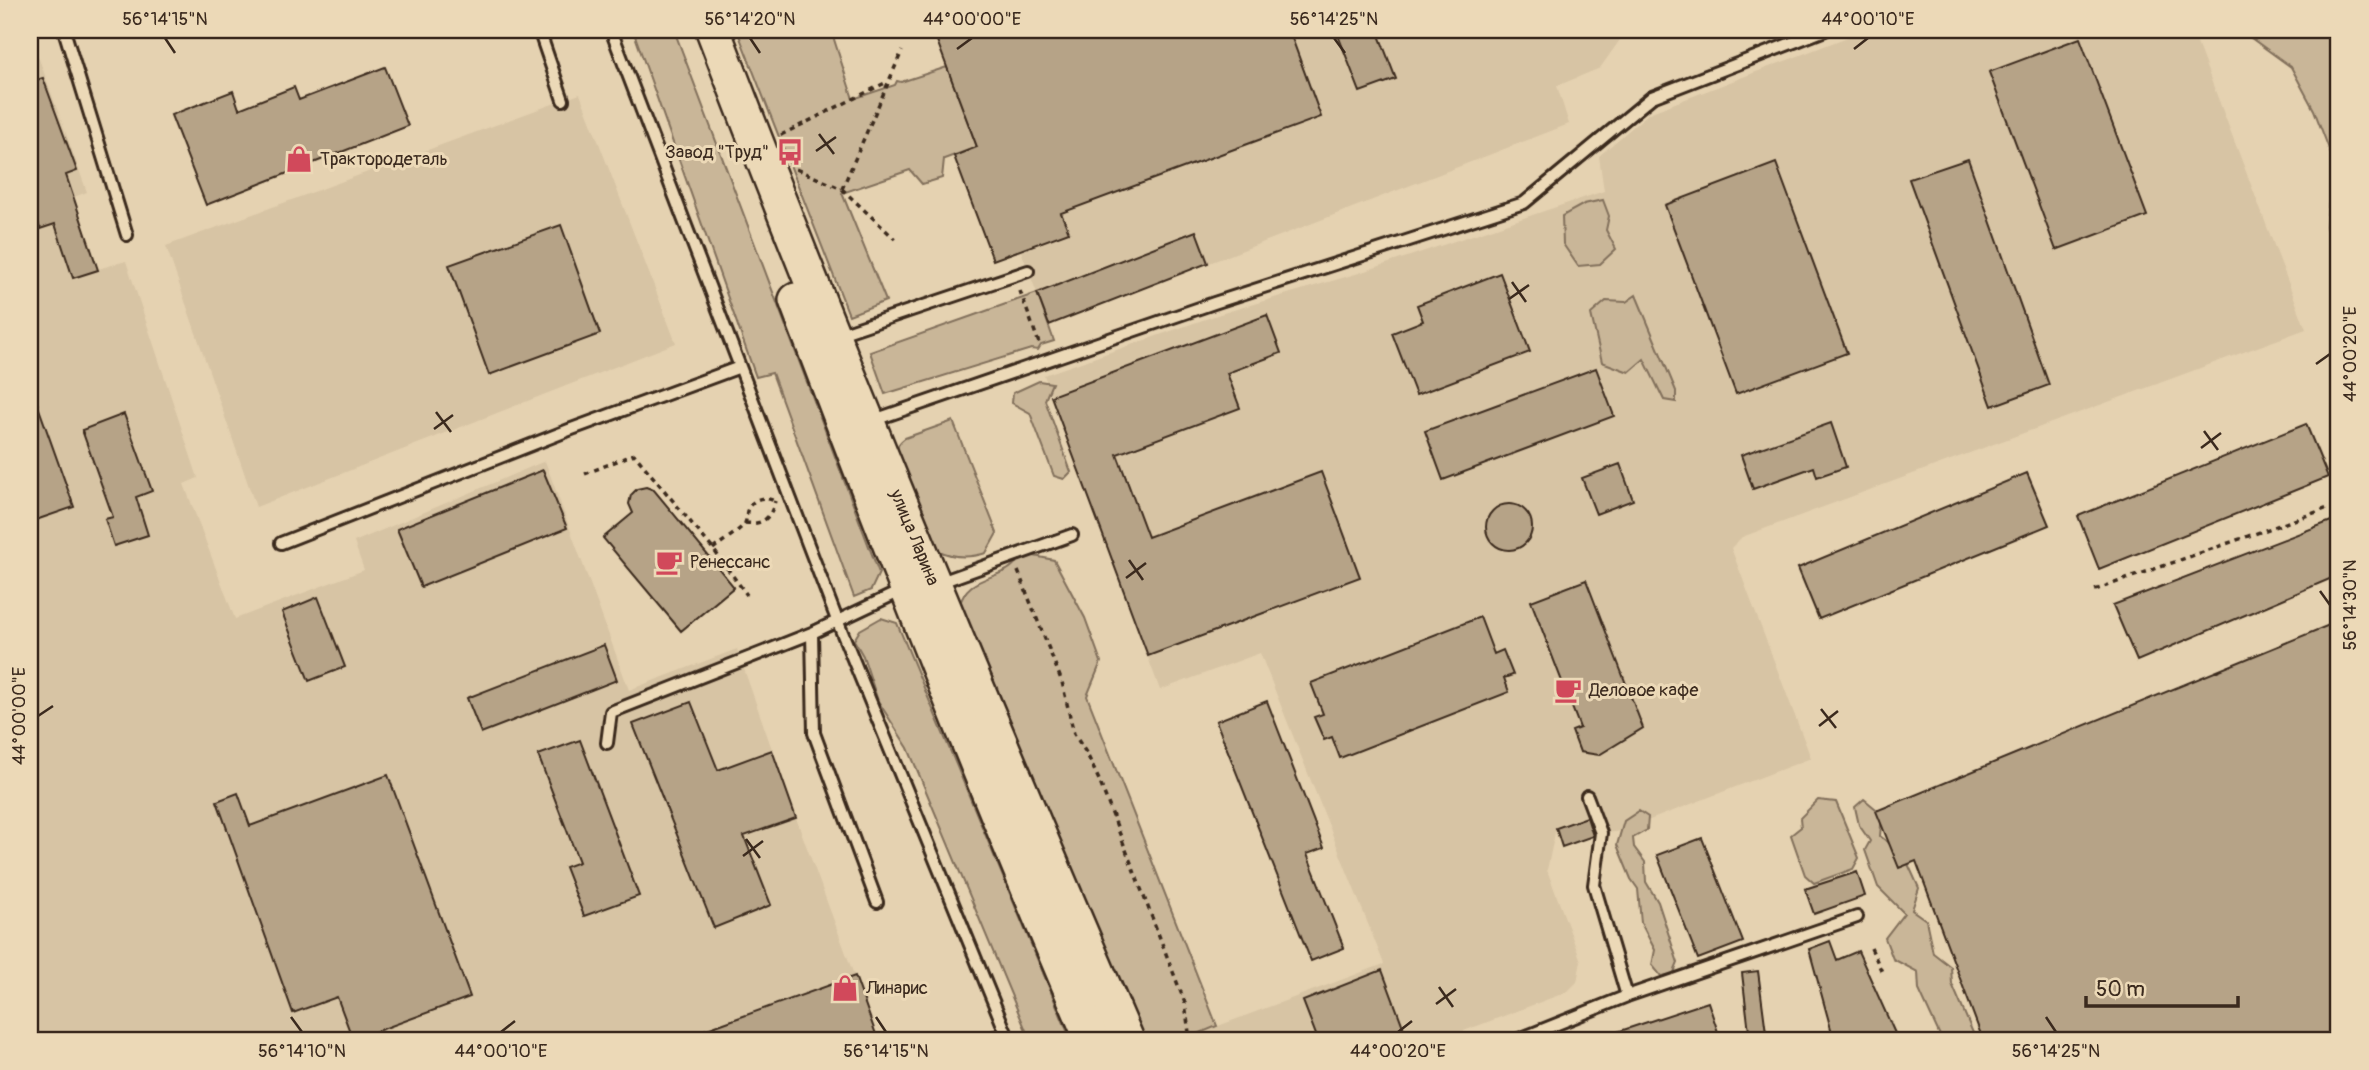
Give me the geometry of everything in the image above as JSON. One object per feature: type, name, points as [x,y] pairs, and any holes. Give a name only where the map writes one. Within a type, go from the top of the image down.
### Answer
[{"type":"main road","name":"улица Ларина","points":[[692,30],[920,587],[1128,1037]]},
{"type":"main road","name":"улица Ларина","points":[[713,30],[869,422],[920,587],[1031,898],[1091,1040]]},
{"type":"lane","points":[[64,30],[127,235]]},
{"type":"lane","points":[[539,30],[563,100]]},
{"type":"lane","points":[[611,30],[837,620],[1007,1037],[987,1040]]},
{"type":"lane","points":[[869,422],[1214,303],[1524,204],[1652,97],[1825,30]]},
{"type":"lane","points":[[834,336],[1028,271]]},
{"type":"lane","points":[[281,543],[569,430],[740,367]]},
{"type":"lane","points":[[607,743],[611,712],[812,633],[837,620],[920,587],[1072,535]]},
{"type":"lane","points":[[812,633],[814,733],[877,902]]},
{"type":"lane","points":[[1587,796],[1601,834],[1594,885],[1627,996]]},
{"type":"lane","points":[[1517,1040],[1627,996],[1857,917]]},
{"type":"path","points":[[842,189],[902,51]]},
{"type":"path","points":[[773,139],[889,81]]},
{"type":"path","points":[[795,169],[842,189],[895,239]]},
{"type":"path","points":[[1014,276],[1045,361]]},
{"type":"path","points":[[585,474],[634,454],[713,549],[747,596]]},
{"type":"path","points":[[745,523],[759,524],[767,520],[775,501],[773,488]]},
{"type":"path","points":[[713,549],[745,523],[752,503],[760,498],[768,498],[779,506]]},
{"type":"path","points":[[2095,590],[2328,508],[2339,507]]},
{"type":"path","points":[[1012,556],[1062,682],[1074,734],[1099,780],[1185,1003],[1190,1040]]},
{"type":"path","points":[[1871,948],[1883,974]]},
{"type":"shaded area","points":[[633,30],[674,30],[879,573],[871,590],[854,597],[772,373],[756,377]]},
{"type":"shaded area","points":[[737,30],[831,30],[853,99],[895,85],[897,81],[947,67],[977,147],[944,159],[942,178],[922,184],[910,170],[842,193],[886,301],[849,315]]},
{"type":"shaded area","points":[[933,30],[1627,30],[1600,68],[1557,86],[1569,124],[1049,325],[1021,251],[993,260],[954,156],[977,147]]},
{"type":"shaded area","points":[[1866,30],[2192,30],[2306,329],[1742,537],[1731,548],[1811,758],[1621,831],[1593,835],[1586,817],[1556,828],[1547,870],[1581,961],[1577,982],[1567,992],[1440,1040],[1196,1040],[1194,1035],[1384,964],[1260,653],[1160,690],[1044,375],[1220,314],[1359,273],[1604,191],[1599,156],[1649,113]]},
{"type":"shaded area","points":[[2240,30],[2336,30],[2338,36],[2334,85],[2339,93],[2339,267],[2334,263],[2326,226],[2334,162],[2314,110],[2291,67]]},
{"type":"shaded area","points":[[30,34],[87,192],[74,197],[98,269],[126,261],[198,478],[184,484],[235,619],[364,570],[354,542],[545,461],[629,690],[737,649],[878,1040],[30,1040]]},
{"type":"shaded area","points":[[580,94],[676,343],[256,507],[166,246]]},
{"type":"shaded area","points":[[1603,200],[1609,216],[1606,230],[1616,249],[1600,264],[1578,266],[1563,244],[1562,216],[1584,204]]},
{"type":"shaded area","points":[[1037,293],[1054,341],[1041,345],[1038,350],[1031,349],[885,394],[870,352]]},
{"type":"shaded area","points":[[1636,295],[1676,391],[1676,402],[1664,400],[1644,359],[1629,372],[1602,362],[1591,314],[1606,301],[1626,302]]},
{"type":"shaded area","points":[[1039,381],[1052,383],[1045,400],[1071,472],[1064,479],[1054,476],[1030,413],[1012,403],[1013,393]]},
{"type":"shaded area","points":[[953,421],[997,533],[986,553],[974,556],[955,556],[937,550],[897,454],[899,444],[905,438]]},
{"type":"shaded area","points":[[1024,554],[1054,560],[1085,618],[1101,662],[1087,696],[1217,1026],[1195,1035],[1196,1040],[1140,1040],[959,607],[971,586],[1007,570]]},
{"type":"shaded area","points":[[881,618],[897,623],[1071,1040],[1030,1040],[908,748],[878,701],[863,656],[854,640],[860,630]]},
{"type":"shaded area","points":[[1864,799],[1882,814],[1880,836],[1904,855],[1919,888],[1912,910],[1926,920],[1933,953],[1951,967],[1952,984],[1976,1040],[1942,1040],[1919,990],[1918,972],[1893,959],[1885,938],[1904,913],[1878,887],[1865,850],[1870,841],[1859,825],[1855,807]]},
{"type":"shaded area","points":[[1818,800],[1836,802],[1859,858],[1853,869],[1814,883],[1805,875],[1791,835],[1801,827],[1800,818]]},
{"type":"shaded area","points":[[1639,811],[1648,817],[1647,830],[1633,838],[1634,847],[1645,862],[1646,882],[1658,902],[1678,963],[1673,975],[1661,976],[1652,965],[1655,950],[1641,923],[1638,889],[1617,845],[1624,821]]},
{"type":"building","points":[[933,30],[1289,30],[1321,117],[1061,213],[1069,232],[993,260],[954,156],[977,147]]},
{"type":"building","points":[[1336,30],[1377,30],[1396,79],[1360,92]]},
{"type":"building","points":[[2080,38],[2147,216],[2056,250],[1989,72]]},
{"type":"building","points":[[385,67],[408,126],[206,205],[171,115],[233,91],[239,109],[294,87],[299,100]]},
{"type":"building","points":[[43,78],[77,171],[66,175],[98,270],[73,278],[55,224],[40,229],[30,196],[30,82]]},
{"type":"building","points":[[1968,159],[2049,385],[1992,406],[1909,179]]},
{"type":"building","points":[[1776,163],[1847,353],[1736,394],[1665,205]]},
{"type":"building","points":[[561,225],[600,334],[489,375],[449,265]]},
{"type":"building","points":[[1196,231],[1208,263],[1049,325],[1037,293]]},
{"type":"building","points":[[1500,273],[1530,352],[1416,395],[1392,333],[1423,321],[1417,305]]},
{"type":"building","points":[[1267,315],[1281,353],[1227,373],[1240,408],[1117,454],[1148,537],[1321,472],[1360,577],[1148,656],[1051,396]]},
{"type":"building","points":[[1596,368],[1614,416],[1443,480],[1425,431]]},
{"type":"building","points":[[32,389],[74,507],[30,522],[30,390]]},
{"type":"building","points":[[124,414],[152,491],[136,497],[148,535],[114,546],[105,519],[113,517],[82,430]]},
{"type":"building","points":[[1831,423],[1846,467],[1817,477],[1814,467],[1753,489],[1741,455]]},
{"type":"building","points":[[2306,424],[2328,477],[2099,569],[2078,516]]},
{"type":"building","points":[[1620,464],[1633,500],[1596,514],[1582,478]]},
{"type":"building","points":[[543,470],[567,528],[421,587],[397,529]]},
{"type":"building","points":[[2027,473],[2049,525],[1819,619],[1798,568]]},
{"type":"building","name":"Ренессанс","points":[[646,487],[654,490],[734,587],[681,631],[603,538],[633,513],[629,504],[631,495],[637,489]]},
{"type":"building","points":[[1509,504],[1525,511],[1532,527],[1525,543],[1509,550],[1493,543],[1486,527],[1493,511]]},
{"type":"building","points":[[2339,518],[2339,575],[2137,661],[2113,605]]},
{"type":"building","points":[[1586,580],[1643,728],[1599,755],[1580,752],[1572,731],[1580,728],[1531,601]]},
{"type":"building","points":[[318,597],[345,667],[309,681],[282,612]]},
{"type":"building","points":[[1480,617],[1494,654],[1503,650],[1513,675],[1504,678],[1509,692],[1340,758],[1332,737],[1324,740],[1314,717],[1323,714],[1311,683]]},
{"type":"building","points":[[2339,621],[2339,1015],[2333,1018],[2339,1032],[2339,1040],[1983,1040],[1916,861],[1899,868],[1876,811]]},
{"type":"building","points":[[604,645],[617,680],[481,733],[467,698]]},
{"type":"building","points":[[1267,701],[1324,848],[1307,854],[1344,948],[1311,961],[1216,721]]},
{"type":"building","points":[[691,702],[718,770],[772,750],[796,818],[744,836],[771,905],[714,928],[633,724]]},
{"type":"building","points":[[580,740],[639,896],[584,916],[565,867],[579,862],[538,755]]},
{"type":"building","points":[[388,775],[470,997],[353,1040],[337,997],[293,1013],[217,801],[238,793],[250,826]]},
{"type":"building","points":[[1587,817],[1593,836],[1562,847],[1556,828]]},
{"type":"building","points":[[1702,838],[1743,942],[1698,959],[1657,855]]},
{"type":"building","points":[[1857,872],[1865,896],[1814,914],[1805,889]]},
{"type":"building","points":[[1830,941],[1837,960],[1858,951],[1898,1040],[1834,1040],[1809,949]]},
{"type":"building","points":[[1382,970],[1408,1040],[1318,1040],[1303,1001]]},
{"type":"building","points":[[1758,971],[1767,1040],[1750,1040],[1742,973]]},
{"type":"building","points":[[855,976],[878,1040],[682,1040],[682,1038]]},
{"type":"building","points":[[1708,1002],[1719,1035],[1703,1040],[1602,1040],[1602,1037]]},
{"type":"place","name":"Завод \"Труд\"","points":[[790,152]]},
{"type":"place","name":"Трактородеталь","points":[[299,159]]},
{"type":"place","name":"Ренессанс","points":[[669,562]]},
{"type":"place","name":"Деловое кафе","points":[[1568,690]]},
{"type":"place","name":"Линарис","points":[[845,988]]}]
